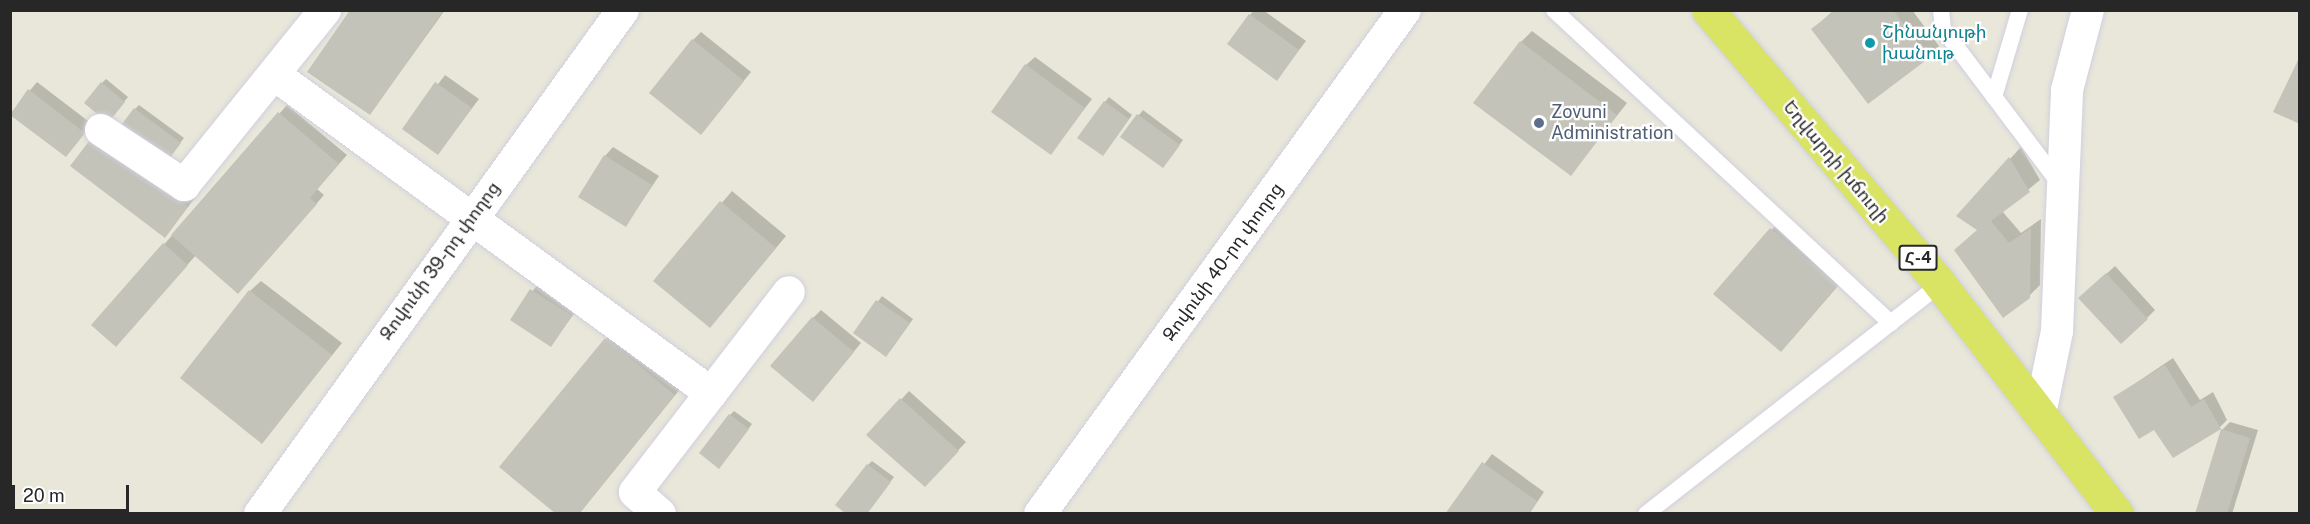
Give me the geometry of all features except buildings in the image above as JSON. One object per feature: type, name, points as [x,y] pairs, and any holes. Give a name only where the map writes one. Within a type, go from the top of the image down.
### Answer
[{"type":"main road","name":"Եղվարդի խճուղի","points":[[1708,10],[1940,284],[2117,513]]},
{"type":"street","points":[[101,130],[183,184],[275,75],[325,10]]},
{"type":"street","name":"Զովունի 39-րդ փողոց","points":[[260,513],[468,221],[623,10]]},
{"type":"street","name":"Զովունի 40-րդ փողոց","points":[[1040,513],[1406,10]]},
{"type":"street","points":[[2040,414],[2057,330],[2067,90],[2088,10]]},
{"type":"street","points":[[275,75],[468,221],[711,393]]},
{"type":"street","points":[[660,513],[635,492],[789,292]]},
{"type":"lane","points":[[1554,10],[1891,323]]},
{"type":"lane","points":[[1941,10],[1943,29],[2062,188]]},
{"type":"lane","points":[[1994,97],[2020,10]]},
{"type":"lane","points":[[1646,513],[1940,284]]},
{"type":"place","name":"Շինանյութի խանութ","points":[[1870,43]]},
{"type":"place","name":"Zovuni Administration","points":[[1539,123]]}]
